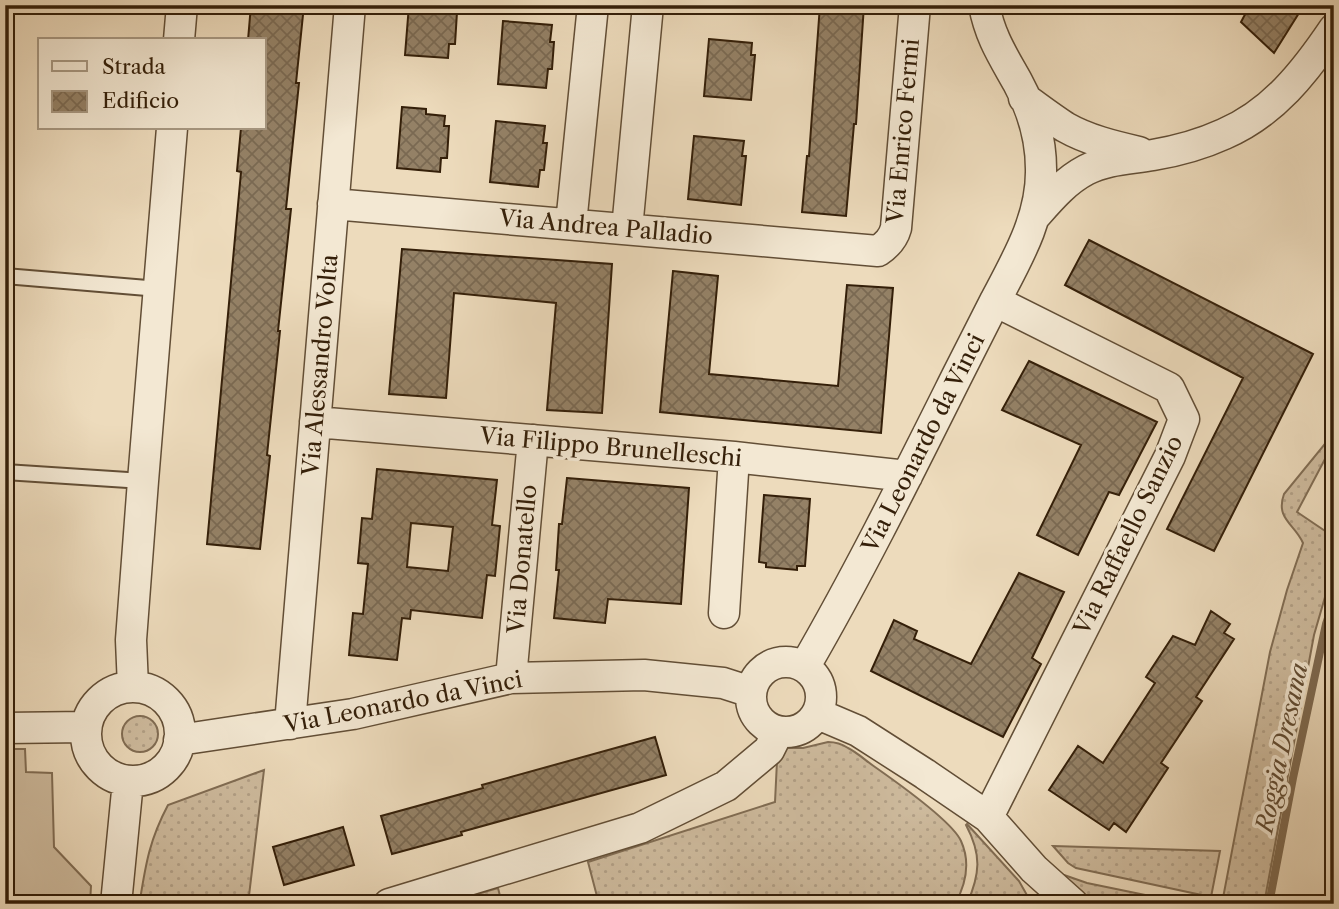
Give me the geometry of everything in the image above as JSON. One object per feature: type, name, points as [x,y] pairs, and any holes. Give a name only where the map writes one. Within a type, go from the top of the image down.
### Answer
[{"type":"street","points":[[179,38],[181,5]]},
{"type":"street","name":"Via Alessandro Volta","points":[[290,724],[350,5]]},
{"type":"street","points":[[571,224],[593,5]]},
{"type":"street","points":[[627,229],[648,5]]},
{"type":"street","name":"Via Enrico Fermi","points":[[878,251],[894,236],[896,228],[915,5]]},
{"type":"street","name":"Via Leonardo da Vinci","points":[[804,666],[839,607],[907,476],[1035,217],[1041,170],[1036,126],[1019,84],[1001,56],[984,5]]},
{"type":"street","points":[[1153,155],[1212,139],[1235,130],[1256,117],[1285,93],[1334,29]]},
{"type":"street","name":"Via Leonardo da Vinci","points":[[1024,98],[1064,126],[1083,135],[1153,155]]},
{"type":"street","points":[[133,687],[131,640],[172,130]]},
{"type":"street","name":"Via Leonardo da Vinci","points":[[1035,217],[1052,196],[1085,170],[1119,159],[1153,155]]},
{"type":"street","name":"Via Andrea Palladio","points":[[333,204],[878,251]]},
{"type":"street","name":"Via Raffaello Sanzio","points":[[988,817],[1170,456],[1184,419],[1169,388],[995,301]]},
{"type":"street","name":"Via Filippo Brunelleschi","points":[[315,422],[734,457],[907,476]]},
{"type":"street","name":"Via Donatello","points":[[511,678],[533,440]]},
{"type":"street","points":[[724,612],[734,457]]},
{"type":"street","points":[[790,661],[804,666],[815,675],[820,685],[822,698],[818,714],[808,725],[797,731],[782,732],[767,727],[758,719],[752,707],[751,692],[756,678],[764,668],[776,662],[790,661]]},
{"type":"street","name":"Via Leonardo da Vinci","points":[[179,740],[353,714],[511,678],[644,675],[723,684],[751,692]]},
{"type":"street","points":[[133,687],[149,690],[163,697],[179,724],[179,740],[175,754],[167,766],[156,775],[128,781],[113,777],[100,768],[86,742],[86,727],[97,702],[120,688],[133,687]]},
{"type":"street","points":[[818,714],[858,731],[988,817],[1034,869],[1073,904]]},
{"type":"street","points":[[5,728],[86,727]]},
{"type":"street","points":[[389,904],[640,828],[726,786],[769,750],[776,731]]},
{"type":"street","points":[[116,904],[128,781]]},
{"type":"street","points":[[1034,869],[1046,904]]},
{"type":"lane","points":[[5,275],[159,289]]},
{"type":"lane","points":[[5,472],[143,481]]},
{"type":"shaded area","points":[[1334,427],[1334,442],[1297,512],[1334,537],[1334,566],[1314,635],[1264,904],[1224,904],[1270,652],[1303,543],[1282,510],[1284,494],[1329,439]]},
{"type":"shaded area","points":[[140,716],[153,721],[158,734],[153,747],[140,752],[127,747],[122,734],[127,721]]},
{"type":"shaded area","points":[[828,742],[841,744],[859,755],[922,802],[956,833],[964,849],[966,865],[962,889],[955,904],[599,904],[588,862],[775,802],[777,761],[784,748],[803,748]]},
{"type":"shaded area","points":[[5,749],[25,749],[26,772],[52,773],[54,847],[91,886],[90,904],[5,904]]},
{"type":"shaded area","points":[[264,770],[248,904],[156,904],[156,900],[140,900],[149,851],[168,805]]},
{"type":"shaded area","points":[[967,824],[1019,881],[1032,904],[967,904],[977,874],[977,855]]},
{"type":"shaded area","points":[[1053,846],[1220,851],[1211,897],[1076,868]]},
{"type":"shaded area","points":[[1064,875],[1087,883],[1189,904],[1089,904],[1062,878]]},
{"type":"shaded area","points":[[498,888],[502,904],[443,904]]},
{"type":"building","points":[[251,5],[304,5],[286,209],[291,209],[260,549],[207,544],[241,172],[237,171],[241,130],[266,130],[266,38],[248,38]]},
{"type":"building","points":[[409,5],[452,5],[452,12],[457,12],[455,44],[449,44],[448,58],[405,55]]},
{"type":"building","points":[[820,5],[864,5],[856,124],[846,216],[802,212],[809,156]]},
{"type":"building","points":[[1250,5],[1304,5],[1274,53],[1241,22]]},
{"type":"building","points":[[503,21],[552,25],[552,69],[548,69],[546,88],[498,84]]},
{"type":"building","points":[[709,39],[752,43],[751,55],[755,55],[751,100],[704,96]]},
{"type":"building","points":[[402,107],[426,109],[426,114],[445,116],[444,126],[449,126],[447,158],[441,158],[440,172],[397,168]]},
{"type":"building","points":[[496,121],[545,126],[543,143],[547,143],[544,170],[540,170],[538,187],[490,182]]},
{"type":"building","points":[[694,136],[744,141],[742,156],[746,156],[741,205],[688,199]]},
{"type":"building","points":[[1089,240],[1313,354],[1214,551],[1167,529],[1243,378],[1065,285]]},
{"type":"building","points":[[402,249],[612,264],[602,413],[547,410],[556,303],[454,293],[446,398],[389,394]]},
{"type":"building","points":[[673,271],[718,276],[709,374],[838,386],[847,285],[893,288],[881,433],[660,412]]},
{"type":"building","points":[[1029,361],[1157,422],[1119,495],[1109,492],[1078,555],[1037,535],[1081,445],[1002,410]]},
{"type":"building","points":[[377,469],[497,480],[492,525],[500,526],[495,576],[487,575],[482,618],[411,610],[410,619],[402,618],[397,660],[349,655],[353,613],[363,614],[368,564],[358,563],[362,518],[372,519]],"holes":[[[411,523],[453,527],[448,571],[407,567]]]},
{"type":"building","points":[[567,478],[689,488],[681,604],[608,599],[605,623],[554,618],[559,570],[556,570],[559,524],[562,524]]},
{"type":"building","points":[[764,495],[810,499],[805,566],[797,566],[797,570],[766,567],[766,563],[759,562]]},
{"type":"building","points":[[1019,573],[1064,592],[1032,658],[1041,664],[1003,737],[871,671],[894,620],[917,631],[914,639],[971,664]]},
{"type":"building","points":[[1211,611],[1230,624],[1224,633],[1234,639],[1196,697],[1202,701],[1161,763],[1168,768],[1126,832],[1114,823],[1109,830],[1049,790],[1078,746],[1103,763],[1155,683],[1146,677],[1173,636],[1195,645]]},
{"type":"building","points":[[655,737],[666,775],[392,854],[381,816]]},
{"type":"building","points":[[343,827],[354,865],[284,885],[273,847]]},
{"type":"waterway","name":"Roggia Dresana","points":[[1269,904],[1293,778],[1326,624],[1334,600]]}]
